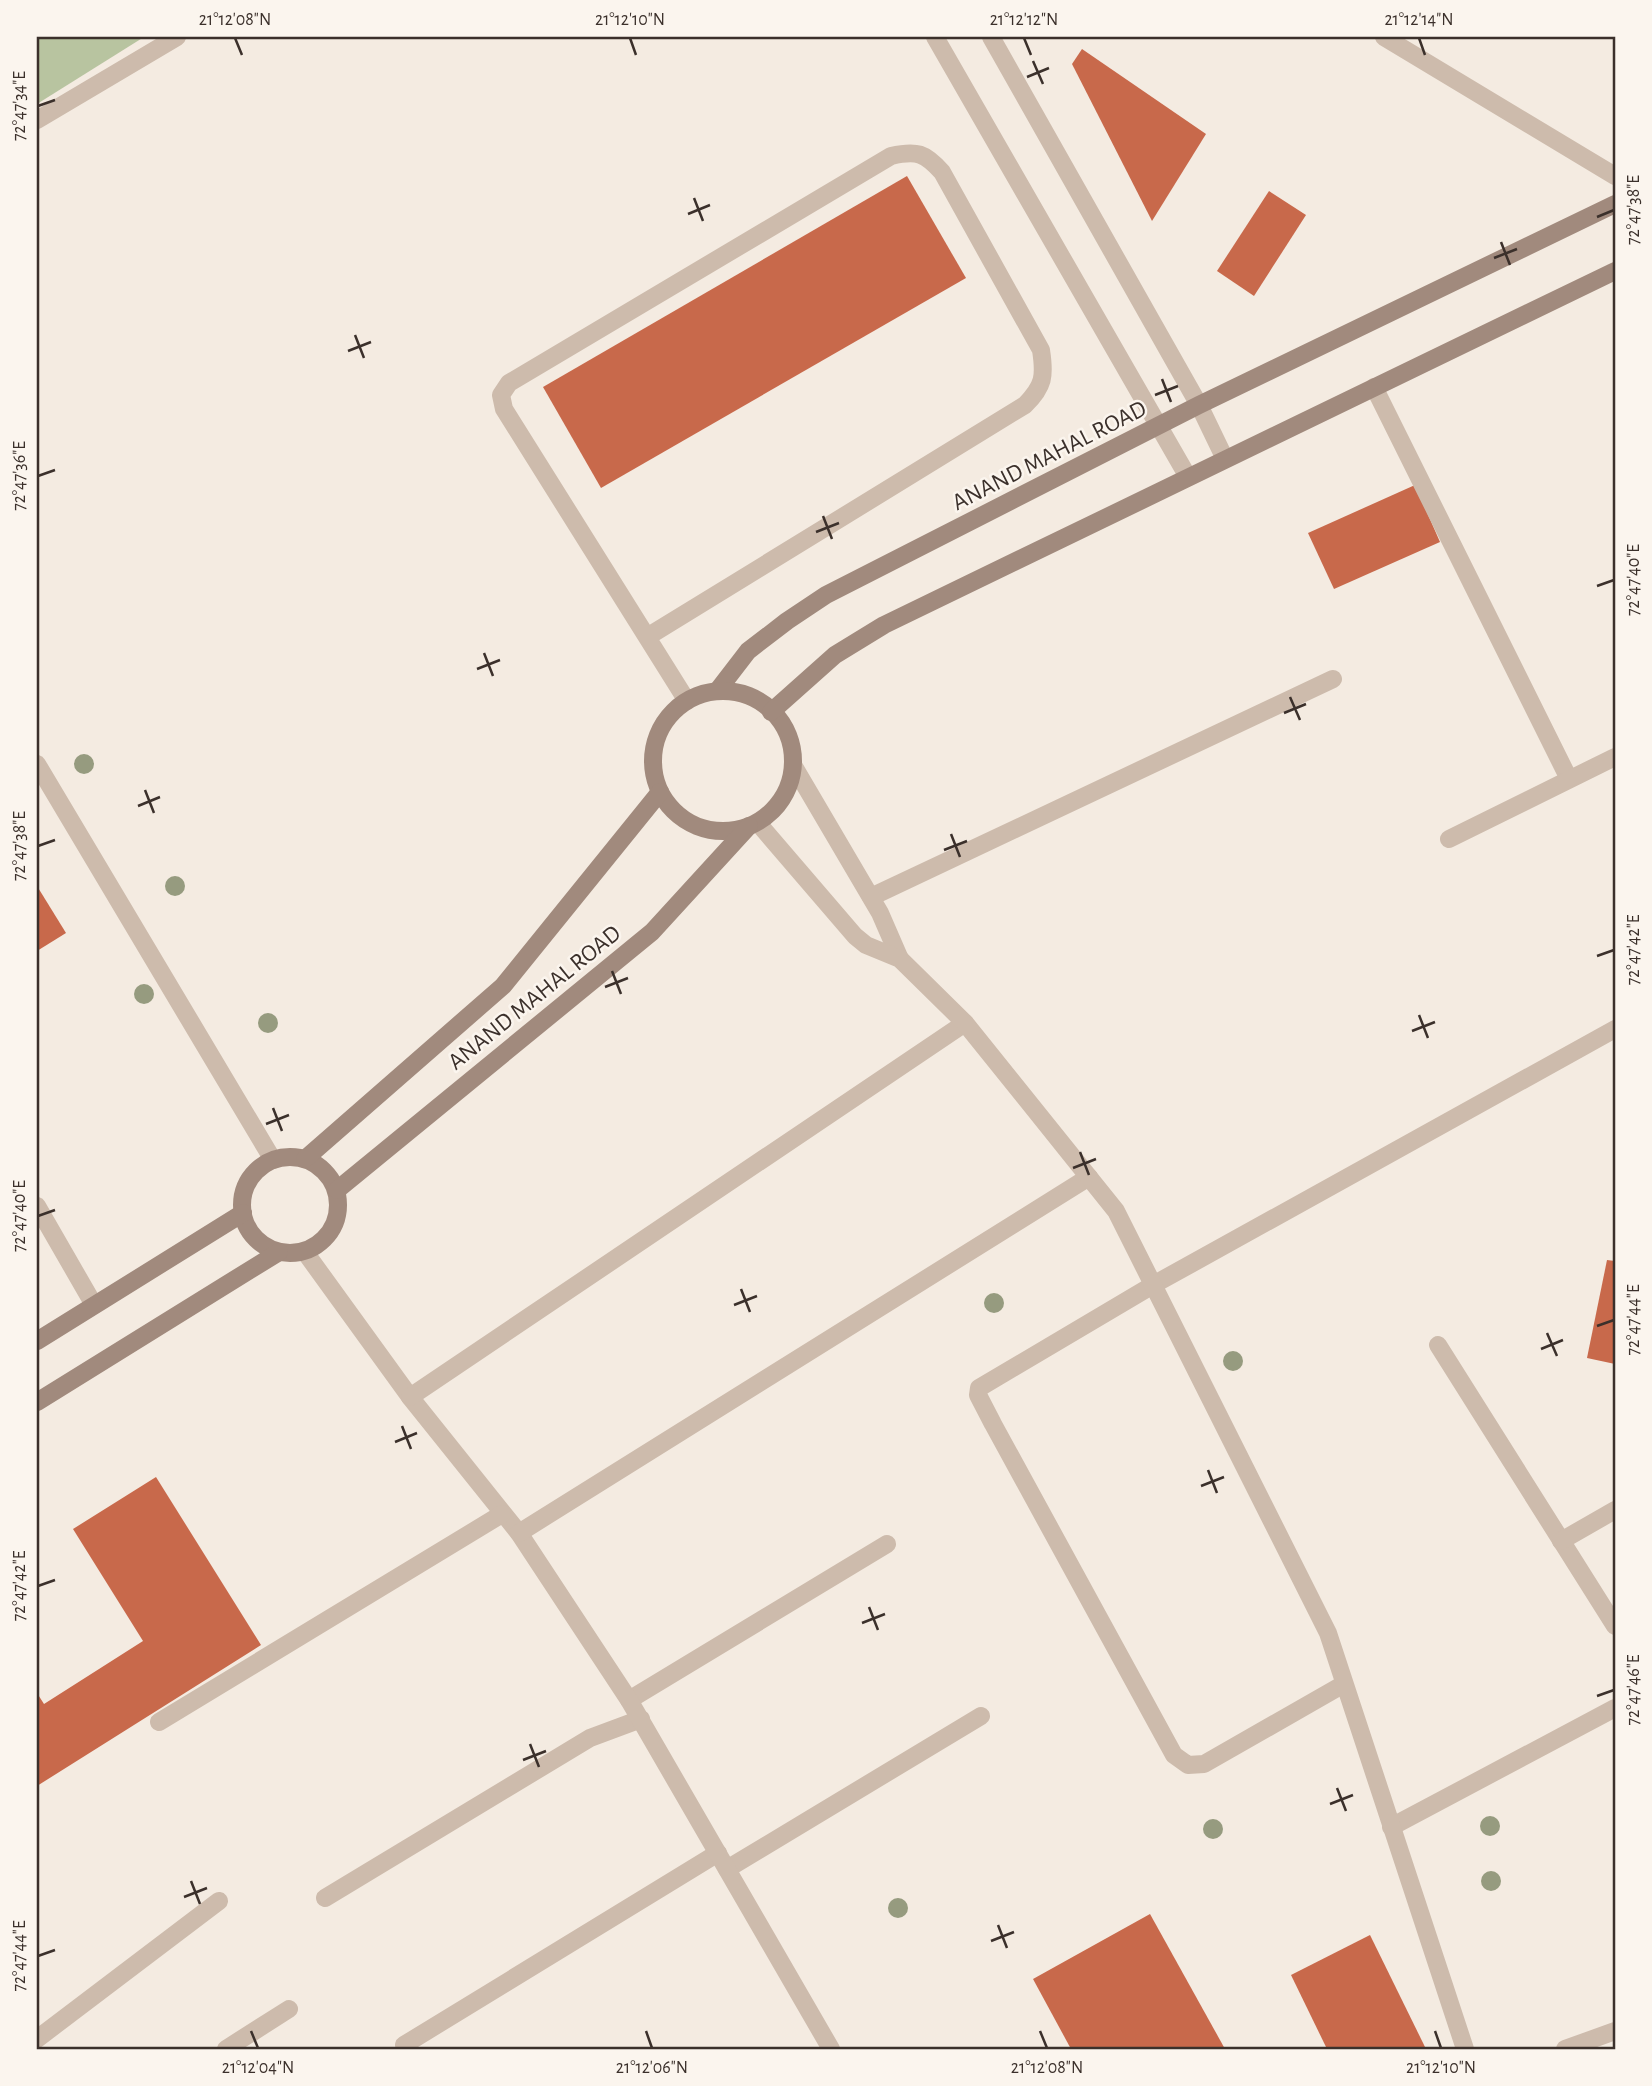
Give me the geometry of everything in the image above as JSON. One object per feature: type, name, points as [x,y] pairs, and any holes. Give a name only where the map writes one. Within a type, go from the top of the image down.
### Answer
[{"type":"main road","name":"ANAND MAHAL ROAD","points":[[718,690],[748,651],[827,595],[1199,405],[1615,204]]},
{"type":"main road","points":[[771,712],[835,654],[858,639],[1615,271]]},
{"type":"main road","points":[[718,690],[742,693],[763,704],[780,720],[790,741],[793,765],[789,788],[776,808],[753,825],[736,831],[713,832],[691,824],[673,811],[660,792],[653,770],[653,747],[662,726],[676,708],[687,701],[718,690]]},
{"type":"main road","name":"ANAND MAHAL ROAD","points":[[305,1159],[503,986],[660,792]]},
{"type":"main road","name":"ANAND MAHAL ROAD","points":[[337,1190],[652,932],[753,825]]},
{"type":"main road","points":[[290,1156],[305,1159],[330,1176],[337,1190],[339,1205],[330,1234],[318,1245],[305,1251],[290,1254],[279,1252],[259,1242],[248,1229],[243,1213],[243,1196],[248,1180],[259,1168],[273,1160],[290,1156]]},
{"type":"main road","points":[[37,1341],[243,1213]]},
{"type":"main road","points":[[37,1402],[279,1252]]},
{"type":"street","points":[[37,120],[177,37]]},
{"type":"street","points":[[935,37],[1188,477]]},
{"type":"street","points":[[991,37],[1199,405],[1225,460]]},
{"type":"street","points":[[1384,37],[1615,176]]},
{"type":"street","points":[[647,637],[1025,405],[1037,392],[1045,373],[1041,350],[942,173],[929,158],[910,151],[891,156],[509,383],[501,394],[504,409],[687,701]]},
{"type":"street","points":[[1374,387],[1569,779]]},
{"type":"street","points":[[871,897],[1333,679]]},
{"type":"street","points":[[1449,839],[1615,757]]},
{"type":"street","points":[[37,764],[273,1160]]},
{"type":"street","points":[[793,765],[871,897],[900,959],[965,1023],[1116,1211],[1328,1633],[1465,2049]]},
{"type":"street","points":[[753,825],[855,936],[866,945],[900,959]]},
{"type":"street","points":[[410,1397],[965,1023]]},
{"type":"street","points":[[1344,1684],[1204,1764],[1188,1765],[1174,1755],[978,1395],[978,1388],[1153,1285],[1615,1029]]},
{"type":"street","points":[[519,1533],[1088,1177]]},
{"type":"street","points":[[37,1206],[94,1305]]},
{"type":"street","points":[[305,1251],[410,1397],[519,1533],[641,1719],[831,2049]]},
{"type":"street","points":[[1438,1345],[1615,1626]]},
{"type":"street","points":[[1561,1541],[1615,1510]]},
{"type":"street","points":[[159,1723],[502,1514]]},
{"type":"street","points":[[629,1700],[887,1544]]},
{"type":"street","points":[[1391,1827],[1615,1708]]},
{"type":"street","points":[[404,2045],[981,1716]]},
{"type":"street","points":[[325,1898],[590,1738],[641,1719]]},
{"type":"street","points":[[37,2039],[219,1901]]},
{"type":"street","points":[[226,2049],[289,2009]]},
{"type":"street","points":[[1566,2049],[1615,2031]]},
{"type":"green space","points":[[37,37],[144,37],[37,104]]},
{"type":"building","points":[[1082,49],[1206,134],[1152,221],[1072,64]]},
{"type":"building","points":[[907,176],[966,278],[601,488],[543,387]]},
{"type":"building","points":[[1269,191],[1306,215],[1254,296],[1217,271]]},
{"type":"building","points":[[1415,485],[1440,542],[1334,589],[1308,533]]},
{"type":"building","points":[[37,886],[66,933],[37,951]]},
{"type":"building","points":[[1607,1260],[1615,1261],[1615,1364],[1587,1358]]},
{"type":"building","points":[[156,1477],[261,1645],[37,1786],[37,1693],[44,1704],[143,1641],[73,1529]]},
{"type":"building","points":[[1150,1914],[1225,2049],[1071,2049],[1033,1979]]},
{"type":"building","points":[[1370,1935],[1426,2049],[1327,2049],[1291,1975]]}]
